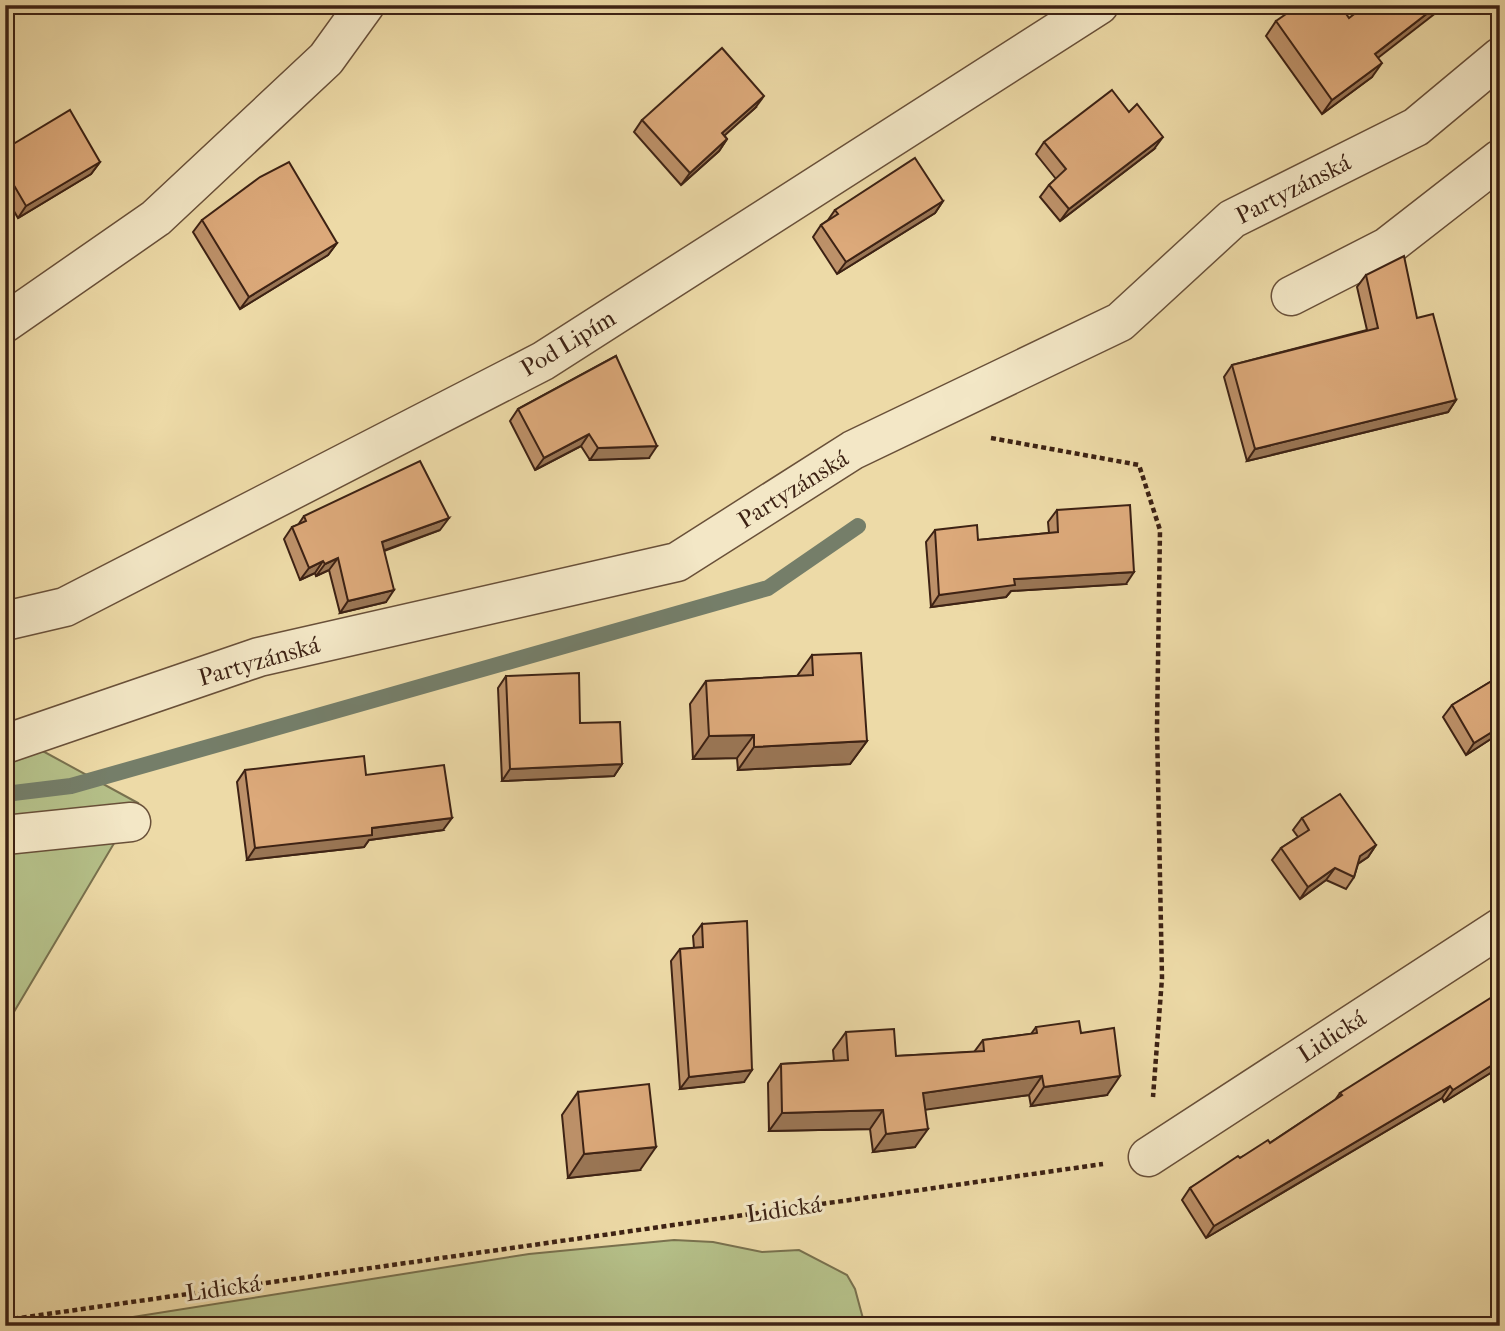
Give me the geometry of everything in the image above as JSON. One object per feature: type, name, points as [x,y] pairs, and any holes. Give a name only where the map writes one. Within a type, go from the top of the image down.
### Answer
[{"type":"street","points":[[5,323],[156,218],[326,59],[365,5]]},
{"type":"street","name":"Pod Lipím","points":[[5,621],[65,607],[543,361],[1099,5]]},
{"type":"street","name":"Partyzánská","points":[[5,744],[259,657],[677,562],[853,450],[1120,322],[1232,219],[1416,127],[1500,57]]},
{"type":"street","points":[[1291,296],[1387,247],[1500,159]]},
{"type":"street","points":[[5,835],[131,822]]},
{"type":"street","name":"Lidická","points":[[1148,1157],[1500,928]]},
{"type":"path","points":[[989,438],[1139,465],[1160,530],[1157,727],[1162,978],[1148,1157]]},
{"type":"path","name":"Lidická","points":[[5,1320],[1148,1157]]},
{"type":"green space","points":[[39,749],[138,803],[5,1027],[5,760]]},
{"type":"green space","points":[[674,1240],[713,1242],[762,1252],[799,1250],[847,1275],[855,1289],[865,1326],[76,1326],[529,1254]]},
{"type":"building","points":[[1299,5],[1340,5],[1349,18],[1366,5],[1438,5],[1375,54],[1382,63],[1332,100],[1276,21]]},
{"type":"building","points":[[722,48],[764,96],[722,133],[727,139],[690,173],[642,120]]},
{"type":"building","points":[[1112,90],[1129,112],[1137,104],[1163,137],[1069,209],[1049,185],[1066,169],[1044,142]]},
{"type":"building","points":[[70,110],[100,162],[26,206],[5,170],[5,149]]},
{"type":"building","points":[[915,158],[943,201],[846,262],[821,225],[838,214],[835,210]]},
{"type":"building","points":[[289,162],[337,243],[249,297],[202,220],[260,177]]},
{"type":"building","points":[[1404,256],[1417,318],[1433,314],[1456,400],[1255,449],[1232,365],[1378,328],[1366,275]]},
{"type":"building","points":[[616,356],[657,446],[598,448],[589,434],[544,458],[518,409]]},
{"type":"building","points":[[420,461],[449,518],[382,542],[394,590],[348,601],[338,558],[309,568],[292,527],[306,521],[304,516]]},
{"type":"building","points":[[1130,505],[1134,572],[1014,579],[1015,585],[939,595],[935,530],[977,525],[978,540],[1058,532],[1057,510]]},
{"type":"building","points":[[861,653],[867,741],[754,747],[754,735],[709,736],[706,681],[813,675],[812,655]]},
{"type":"building","points":[[579,673],[580,723],[620,722],[622,764],[510,769],[506,676]]},
{"type":"building","points":[[1500,676],[1500,727],[1474,743],[1452,705]]},
{"type":"building","points":[[364,756],[366,775],[444,765],[452,818],[372,828],[372,835],[255,848],[245,770]]},
{"type":"building","points":[[1340,794],[1376,845],[1360,856],[1354,877],[1335,868],[1308,887],[1281,848],[1309,830],[1302,818]]},
{"type":"building","points":[[747,921],[752,1070],[689,1077],[680,949],[703,947],[702,924]]},
{"type":"building","points":[[1500,992],[1500,1060],[1453,1090],[1450,1086],[1214,1226],[1190,1188],[1238,1156],[1240,1158],[1268,1140],[1270,1143],[1342,1095],[1340,1093]]},
{"type":"building","points":[[1079,1021],[1081,1033],[1114,1028],[1120,1076],[1044,1087],[1042,1076],[923,1093],[928,1129],[886,1134],[883,1110],[782,1113],[781,1064],[848,1060],[846,1032],[894,1029],[896,1056],[984,1051],[983,1040],[1037,1033],[1036,1027]]},
{"type":"building","points":[[649,1084],[656,1147],[584,1154],[578,1092]]},
{"type":"waterway","points":[[5,794],[71,786],[768,588],[858,526]]}]
